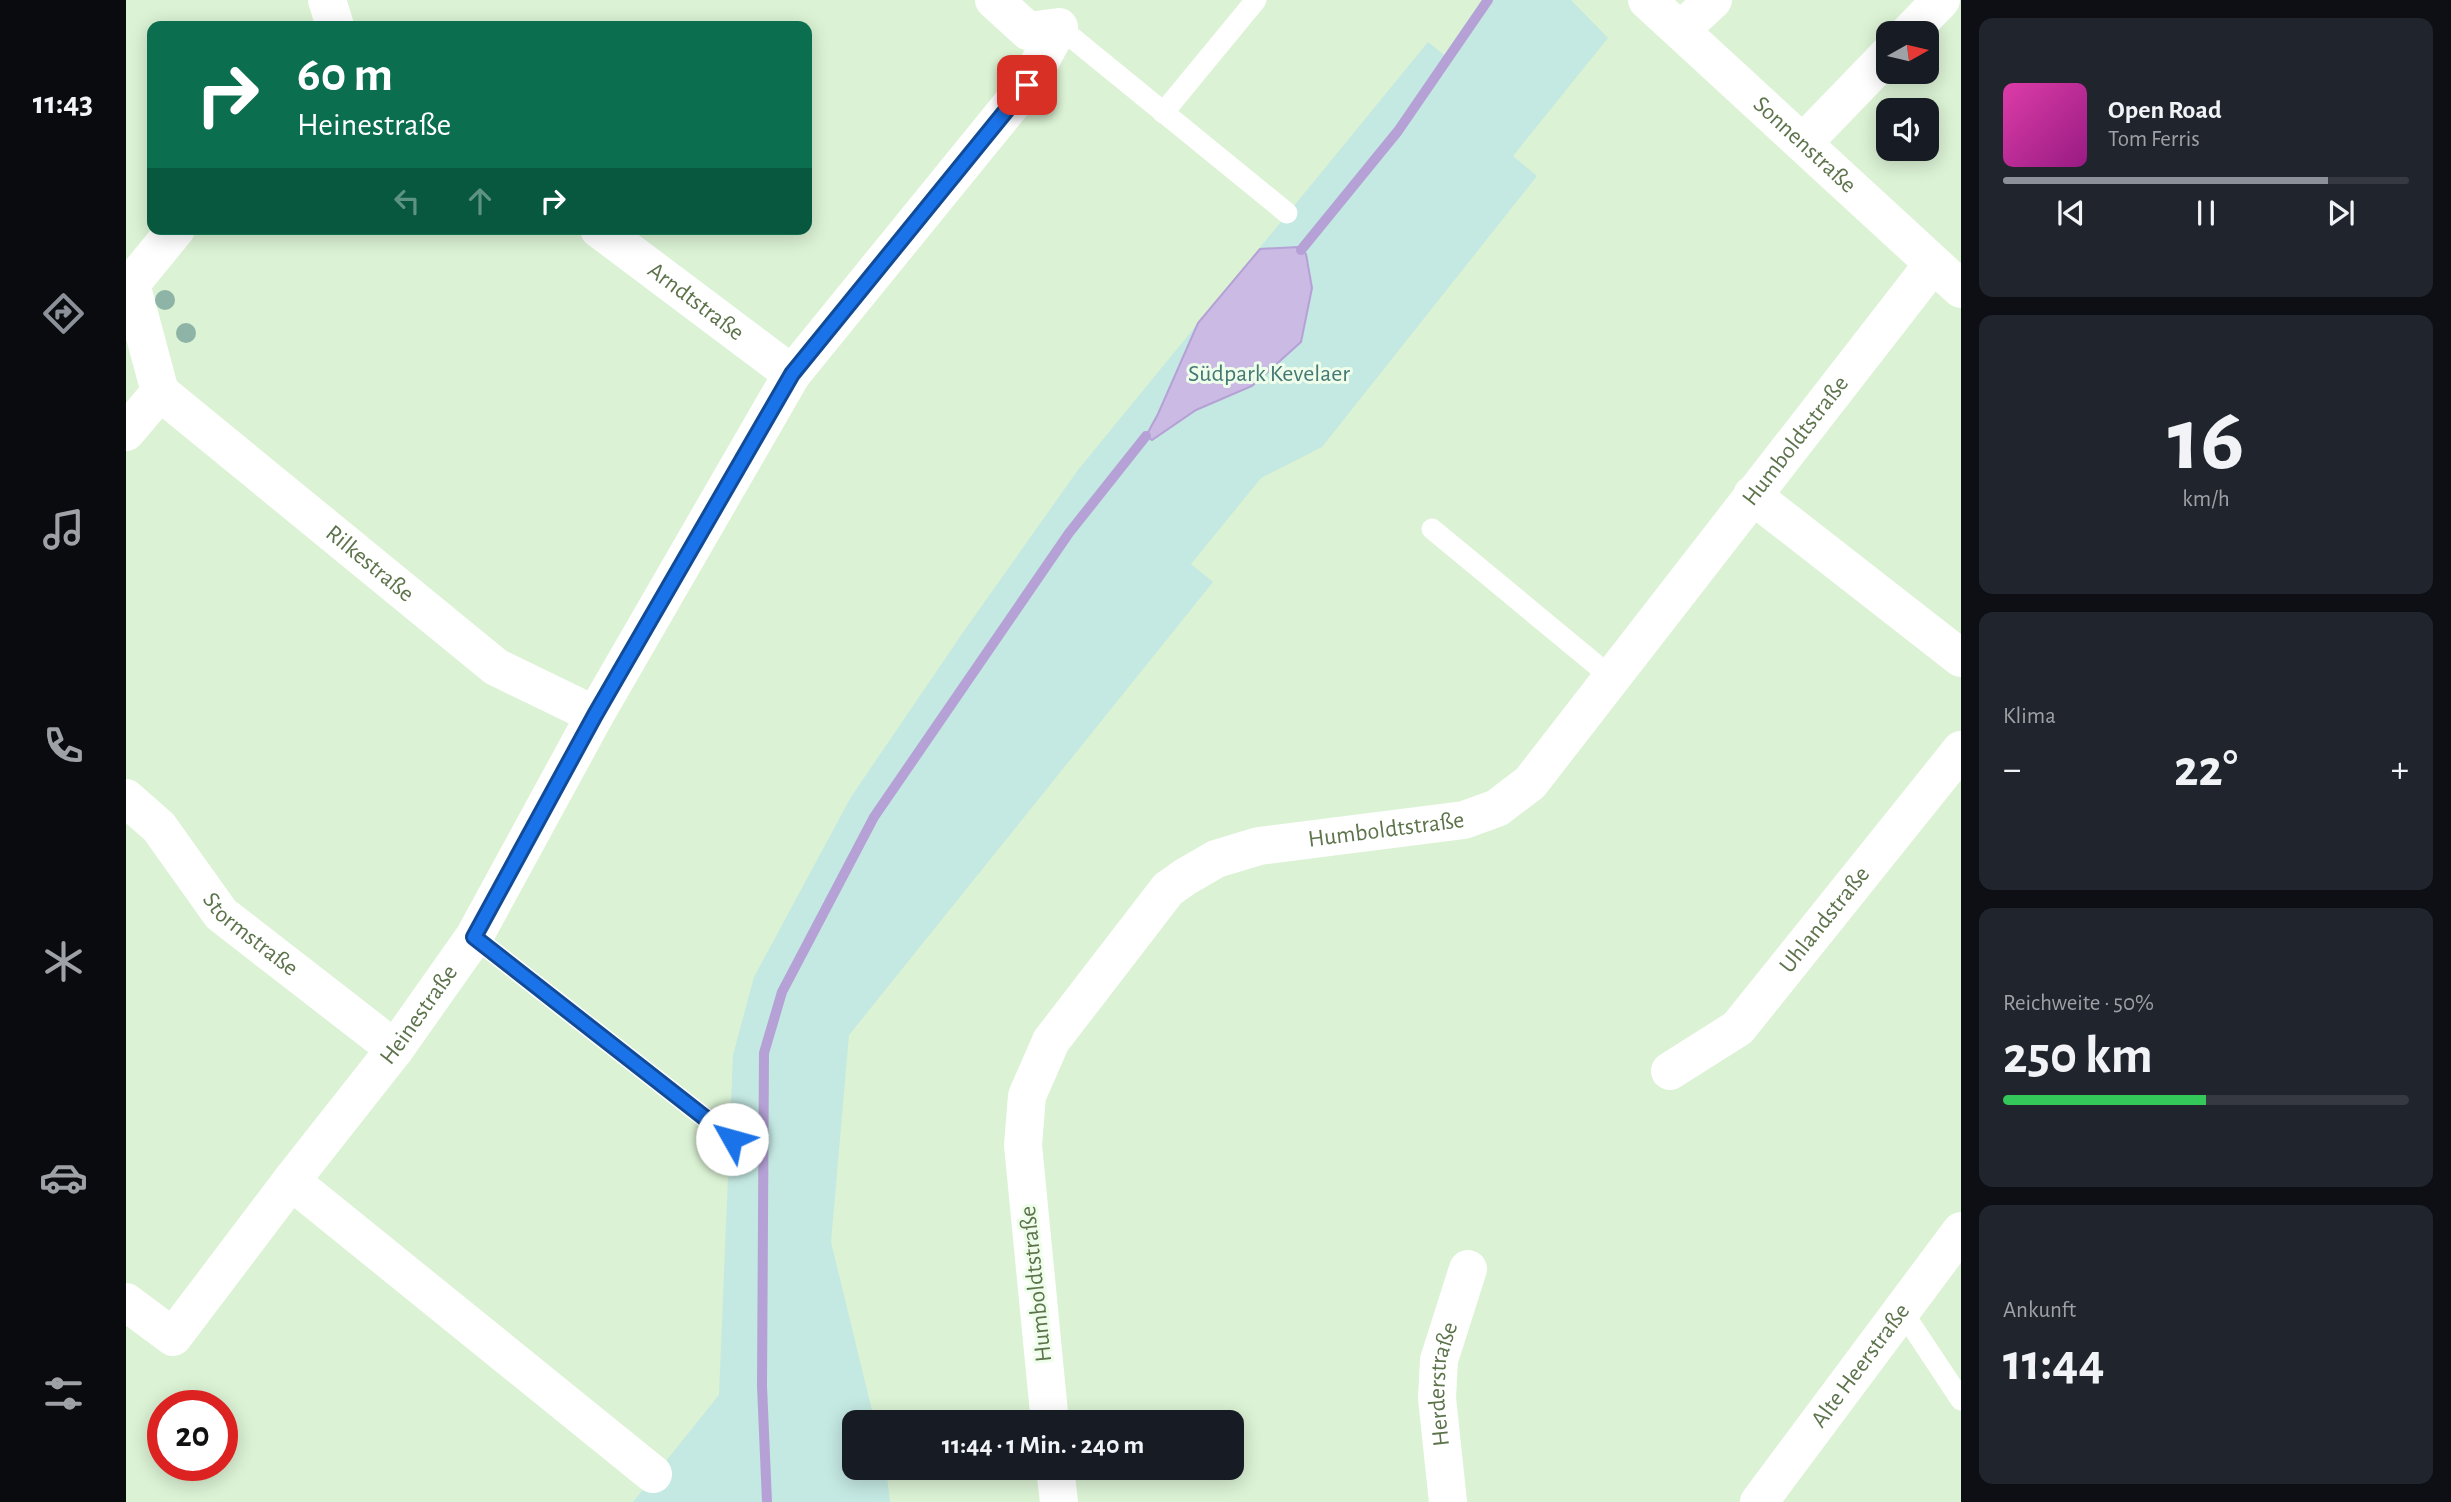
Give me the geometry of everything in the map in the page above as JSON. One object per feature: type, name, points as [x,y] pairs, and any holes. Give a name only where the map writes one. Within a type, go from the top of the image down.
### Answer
[{"type":"street","points":[[327,0],[333,21]]},
{"type":"street","points":[[994,0],[1028,31],[1059,27]]},
{"type":"street","name":"Sonnenstraße","points":[[1647,0],[1947,277]]},
{"type":"street","points":[[1681,30],[1713,0]]},
{"type":"street","points":[[1921,21],[1941,0]]},
{"type":"street","name":"Heinestraße","points":[[126,1302],[173,1337],[395,1049],[474,937],[595,715],[792,374],[1027,85],[1059,27]]},
{"type":"street","points":[[1803,143],[1876,67]]},
{"type":"street","points":[[126,432],[160,392],[128,282],[171,235]]},
{"type":"street","name":"Arndtstraße","points":[[607,235],[792,374]]},
{"type":"street","name":"Humboldtstraße","points":[[1049,1410],[1023,1145],[1027,1096],[1051,1041],[1168,890],[1216,859],[1259,846],[1464,820],[1496,808],[1530,783],[1752,495],[1947,277]]},
{"type":"street","name":"Rilkestraße","points":[[160,392],[496,667],[595,715]]},
{"type":"street","points":[[1752,495],[1961,658]]},
{"type":"street","name":"Uhlandstraße","points":[[1670,1071],[1738,1028],[1961,750]]},
{"type":"street","name":"Stormstraße","points":[[126,798],[159,827],[221,914],[395,1049]]},
{"type":"street","points":[[291,1181],[653,1474]]},
{"type":"street","name":"Alte Heerstraße","points":[[1767,1498],[1961,1231]]},
{"type":"street","name":"Herderstraße","points":[[1448,1502],[1437,1398],[1439,1360],[1468,1269]]},
{"type":"street","points":[[1056,1480],[1059,1502]]},
{"type":"lane","points":[[1163,113],[1256,0]]},
{"type":"lane","points":[[1948,0],[1961,12]]},
{"type":"lane","points":[[1059,27],[1287,213]]},
{"type":"lane","points":[[1432,529],[1611,677]]},
{"type":"lane","points":[[474,937],[732,1139]]},
{"type":"lane","points":[[1902,1311],[1961,1399]]},
{"type":"shaded area","points":[[126,0],[1961,0],[1961,1502],[126,1502]]},
{"type":"shaded area","points":[[1298,247],[1306,254],[1312,288],[1301,342],[1252,386],[1196,410],[1152,440],[1146,436],[1198,323],[1260,249]]},
{"type":"green space","name":"Südpark Kevelaer","points":[[1482,0],[1571,0],[1608,38],[1513,156],[1537,176],[1322,447],[1261,478],[1191,564],[1213,582],[849,1035],[831,1242],[872,1410],[842,1410],[842,1480],[887,1480],[890,1502],[633,1502],[719,1395],[733,1055],[754,977],[851,797],[1078,470],[1428,42],[1444,55]]},
{"type":"waterway","points":[[1301,250],[1398,131],[1488,0]]},
{"type":"waterway","points":[[767,1502],[762,1386],[764,1053],[782,992],[874,817],[1069,533],[1146,436]]},
{"type":"route","points":[[732,1139],[474,937],[595,715],[792,374],[1027,85]]}]
